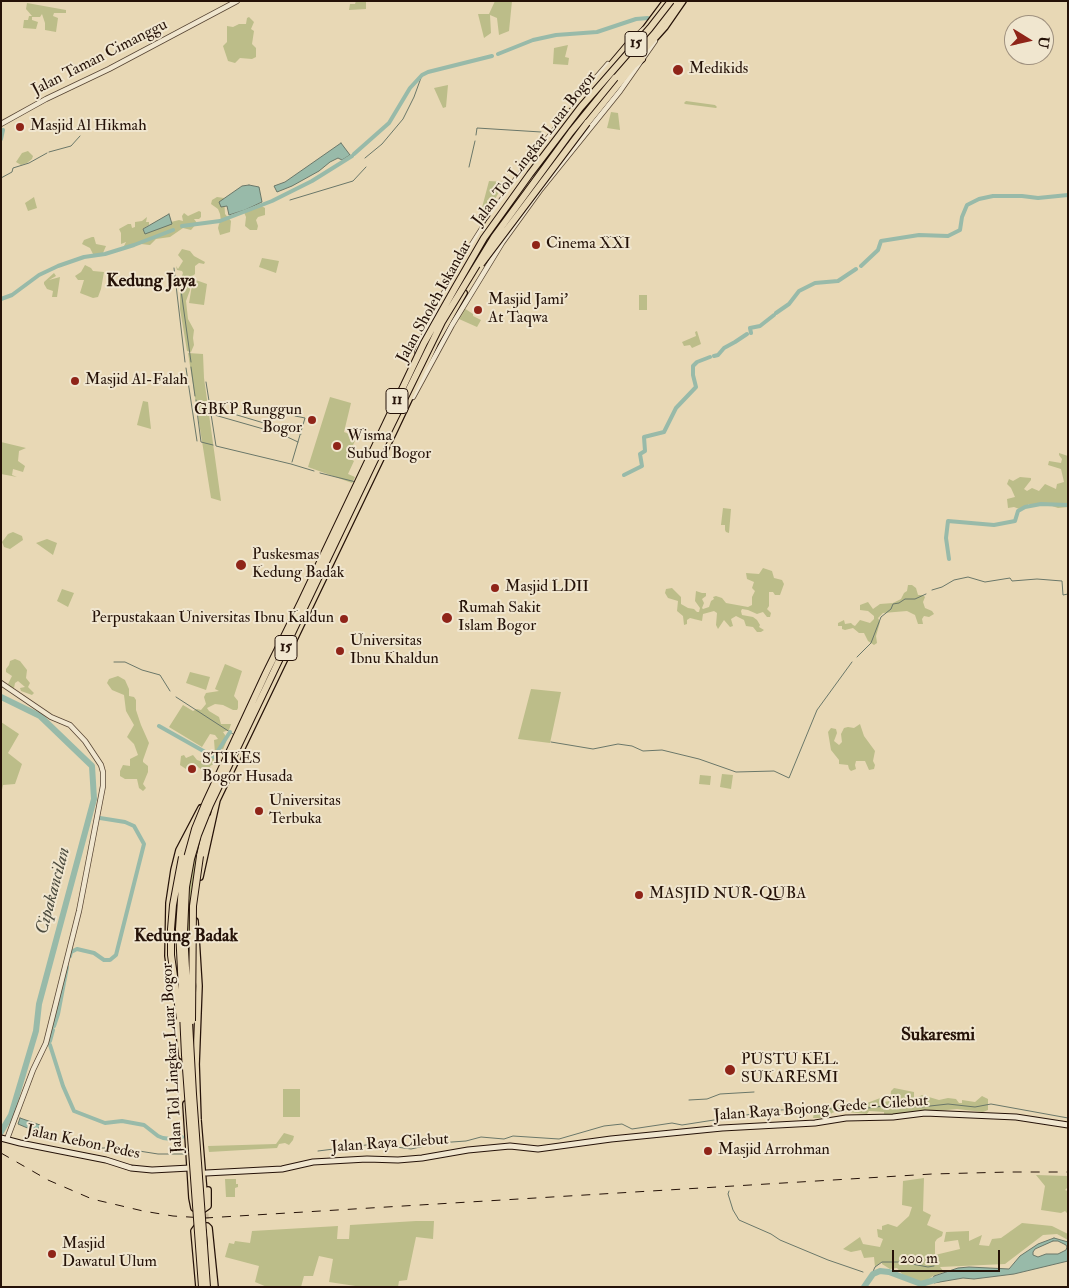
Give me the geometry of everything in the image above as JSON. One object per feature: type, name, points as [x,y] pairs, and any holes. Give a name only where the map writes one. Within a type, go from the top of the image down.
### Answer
[{"type":"highway","name":"Jalan Sholeh Iskandar","points":[[191,1167],[180,1040],[168,956],[168,903],[179,850],[228,757],[284,643],[409,377],[431,334],[482,245],[522,187],[626,56],[666,1]]},
{"type":"highway","name":"Jalan Tol Lingkar Luar Bogor","points":[[207,1287],[184,932],[184,907],[189,873],[198,835],[210,805],[440,321],[484,238],[530,174],[582,107],[671,1]]},
{"type":"highway","name":"Jalan Tol Lingkar Luar Bogor","points":[[201,1287],[185,1055],[179,909],[190,845],[206,802],[424,343],[539,173],[658,28],[677,1]]},
{"type":"highway","name":"Jalan Sholeh Iskandar","points":[[204,1169],[194,1065],[190,925],[192,893],[199,853],[217,800],[446,323],[474,274],[531,191],[594,108],[642,57],[683,1]]},
{"type":"highway","points":[[440,321],[448,292],[489,222],[568,116],[632,40]]},
{"type":"highway","points":[[440,321],[587,123],[642,57]]},
{"type":"highway","points":[[588,103],[594,108]]},
{"type":"highway","points":[[284,643],[290,647]]},
{"type":"highway","name":"Jalan Sholeh Iskandar","points":[[194,1065],[199,986],[195,919],[196,897],[217,800]]},
{"type":"highway","name":"Jalan Sholeh Iskandar","points":[[180,1040],[182,1021],[176,920],[185,853],[201,809]]},
{"type":"highway","points":[[185,1055],[171,955],[173,905],[182,857],[196,823]]},
{"type":"highway","points":[[194,1065],[193,906],[205,833]]},
{"type":"highway","points":[[182,1021],[194,1021]]},
{"type":"highway","points":[[191,1167],[194,1208],[201,1211],[208,1206],[204,1169]]},
{"type":"highway","points":[[191,1167],[196,1205]]},
{"type":"highway","points":[[204,1169],[205,1205]]},
{"type":"highway","points":[[201,1287],[194,1231],[196,1227],[200,1226],[207,1226],[209,1228],[215,1287]]},
{"type":"highway","points":[[198,1233],[201,1287]]},
{"type":"highway","points":[[207,1234],[211,1287]]},
{"type":"main road","name":"Jalan Raya Bojong Gede - Cilebut","points":[[576,1143],[722,1128],[815,1123],[846,1118],[893,1117],[925,1113],[1016,1117],[1068,1125]]},
{"type":"main road","name":"Jalan Kebon Pedes","points":[[4,1139],[106,1160],[131,1168],[152,1170],[191,1167]]},
{"type":"main road","name":"Jalan Raya Cilebut","points":[[204,1169],[282,1170],[313,1162],[367,1158],[398,1160],[468,1150],[518,1146],[538,1149],[576,1143]]},
{"type":"street","name":"Jalan Taman Cimanggu","points":[[1,124],[237,1]]},
{"type":"street","points":[[409,377],[421,341],[453,274],[513,182],[595,78],[616,55],[648,26]]},
{"type":"street","points":[[396,429],[448,332],[498,249],[541,189],[620,91],[642,57]]},
{"type":"street","points":[[1,683],[51,717],[70,725],[85,742],[101,765],[103,772],[103,786],[87,871],[53,1018],[46,1043],[4,1139]]},
{"type":"green space","points":[[356,1],[366,1],[366,9],[349,10],[350,4],[355,4]]},
{"type":"green space","points":[[495,1],[512,1],[509,31],[499,35],[497,18],[490,15],[491,33],[484,38],[478,14],[489,14]]},
{"type":"green space","points":[[27,3],[66,10],[66,13],[54,13],[53,16],[58,18],[56,32],[45,30],[42,14],[40,17],[32,17],[32,20],[38,22],[36,29],[23,28],[24,20],[28,20],[29,16],[32,16],[26,9]]},
{"type":"green space","points":[[249,17],[254,22],[251,29],[254,31],[252,44],[256,48],[256,57],[252,59],[240,58],[235,63],[228,61],[223,46],[227,42],[227,26],[233,27],[239,24],[246,24]]},
{"type":"green space","points":[[568,45],[565,57],[569,58],[568,65],[553,64],[554,48]]},
{"type":"green space","points":[[448,85],[446,107],[443,108],[434,88]]},
{"type":"green space","points":[[686,101],[715,105],[717,107],[685,104]]},
{"type":"green space","points":[[611,112],[618,113],[620,130],[607,128]]},
{"type":"green space","points":[[28,151],[33,156],[32,159],[21,165],[16,162],[22,153]]},
{"type":"green space","points":[[489,181],[505,182],[482,221],[479,219]]},
{"type":"green space","points":[[34,197],[37,208],[28,211],[25,203]]},
{"type":"green space","points":[[217,197],[224,198],[225,214],[231,221],[230,232],[220,235],[218,228],[221,221],[220,214],[218,209],[211,204],[212,200]]},
{"type":"green space","points":[[258,204],[265,208],[265,215],[258,217],[256,220],[257,230],[250,230],[245,226],[246,217],[243,210],[248,206],[254,208]]},
{"type":"green space","points":[[199,211],[201,212],[201,217],[194,219],[197,223],[191,230],[183,228],[170,237],[156,239],[150,245],[141,244],[126,248],[124,246],[126,242],[121,244],[119,229],[128,224],[131,224],[132,228],[135,227],[135,222],[142,221],[147,217],[146,222],[149,222],[149,225],[143,229],[145,232],[171,222],[183,221],[182,216],[184,213],[188,216]]},
{"type":"green space","points":[[94,237],[96,244],[106,246],[103,253],[93,254],[90,248],[82,244],[84,240]]},
{"type":"green space","points":[[182,249],[190,251],[194,256],[205,262],[195,266],[195,274],[189,279],[190,290],[186,301],[188,319],[194,330],[194,345],[191,352],[187,351],[180,309],[178,286],[183,273],[177,270],[176,266],[178,269],[183,261],[178,255]]},
{"type":"green space","points":[[262,258],[279,261],[276,273],[259,267]]},
{"type":"green space","points":[[85,265],[93,271],[104,272],[98,297],[93,298],[80,293],[84,280],[78,280],[75,276],[81,272]]},
{"type":"green space","points":[[54,273],[56,276],[49,280],[60,277],[57,297],[52,297],[53,291],[47,289],[44,284]]},
{"type":"green space","points":[[193,279],[207,284],[204,305],[189,303]]},
{"type":"green space","points":[[639,295],[647,295],[647,310],[639,310]]},
{"type":"green space","points":[[464,308],[481,320],[477,327],[459,319]]},
{"type":"green space","points":[[697,331],[701,344],[692,348],[690,345],[684,346],[682,342],[696,336],[695,332]]},
{"type":"green space","points":[[188,353],[203,354],[204,378],[221,501],[211,498]]},
{"type":"green space","name":"Wisma Subud Bogor","points":[[330,397],[351,403],[344,432],[357,437],[347,457],[354,461],[348,474],[355,477],[352,483],[308,467]]},
{"type":"green space","points":[[143,401],[148,402],[151,429],[137,425]]},
{"type":"green space","points":[[1,442],[26,448],[19,451],[18,461],[25,466],[23,472],[13,469],[12,475],[17,477],[1,474]]},
{"type":"green space","points":[[1059,453],[1068,456],[1068,507],[1058,508],[1043,503],[1038,506],[1029,504],[1022,510],[1014,507],[1008,508],[1007,499],[1015,497],[1007,484],[1009,479],[1013,481],[1020,477],[1031,478],[1024,489],[1027,491],[1032,488],[1039,491],[1045,484],[1056,489],[1057,484],[1064,482],[1061,469],[1048,465],[1049,461],[1061,463],[1062,459]]},
{"type":"green space","points":[[723,508],[731,509],[729,533],[725,530],[725,525],[721,525]]},
{"type":"green space","points":[[13,532],[22,536],[23,540],[10,549],[4,547],[2,542],[8,534]]},
{"type":"green space","points":[[47,539],[57,543],[53,555],[36,543]]},
{"type":"green space","points":[[763,568],[772,571],[774,578],[782,580],[784,584],[780,595],[769,592],[769,606],[767,609],[771,613],[770,617],[767,617],[763,612],[757,614],[748,610],[742,609],[741,611],[742,615],[753,617],[757,620],[760,625],[759,627],[764,630],[761,632],[757,632],[753,627],[746,626],[744,620],[736,616],[731,619],[733,626],[730,627],[724,620],[718,629],[716,625],[717,613],[714,611],[703,614],[702,621],[690,618],[687,620],[687,624],[684,625],[683,616],[677,611],[678,601],[668,598],[665,593],[666,589],[672,588],[681,597],[681,604],[697,612],[699,612],[700,608],[695,601],[696,591],[706,593],[706,596],[702,599],[704,603],[703,609],[709,607],[714,599],[713,597],[716,596],[722,598],[726,603],[748,607],[752,605],[752,597],[755,591],[752,588],[754,582],[747,579],[746,573],[759,574]]},
{"type":"green space","points":[[908,585],[916,588],[918,595],[925,597],[923,602],[925,608],[934,614],[929,617],[924,616],[922,619],[923,624],[918,624],[915,615],[907,611],[883,613],[878,618],[880,622],[876,636],[877,643],[874,645],[868,641],[864,633],[859,633],[853,628],[845,630],[842,629],[842,626],[838,626],[838,623],[844,620],[845,624],[851,623],[855,626],[860,620],[870,623],[874,616],[868,611],[860,610],[860,605],[868,602],[873,609],[880,604],[893,603],[901,599],[907,591]]},
{"type":"green space","points":[[62,589],[74,593],[68,607],[57,601]]},
{"type":"green space","points":[[15,659],[20,661],[27,670],[26,678],[30,683],[28,687],[34,693],[32,695],[21,691],[20,688],[25,687],[18,681],[15,683],[14,688],[8,684],[12,676],[6,672],[6,669],[10,661]]},
{"type":"green space","points":[[225,664],[242,671],[234,696],[238,701],[238,708],[233,710],[223,705],[215,704],[207,708],[219,717],[221,724],[231,724],[229,730],[223,732],[227,738],[226,742],[222,752],[216,759],[216,763],[210,766],[211,770],[209,772],[203,771],[193,763],[189,764],[193,769],[186,769],[180,765],[181,756],[184,755],[186,758],[193,755],[197,760],[203,762],[208,753],[215,753],[214,740],[218,739],[215,735],[210,734],[202,747],[169,727],[183,705],[193,711],[201,710],[206,704],[204,697],[206,693],[219,691],[215,689]]},
{"type":"green space","points":[[190,672],[210,677],[206,690],[186,683]]},
{"type":"green space","points":[[118,676],[125,680],[129,689],[129,696],[134,697],[136,700],[136,710],[149,743],[143,760],[148,766],[148,772],[143,784],[146,788],[143,791],[139,788],[137,779],[125,779],[120,776],[123,765],[130,766],[130,759],[138,755],[134,744],[127,737],[134,725],[126,711],[124,695],[112,690],[107,683],[109,679]]},
{"type":"green space","points":[[531,689],[561,692],[550,743],[518,739]]},
{"type":"green space","points":[[1,722],[19,734],[8,753],[22,764],[15,784],[3,785],[1,795]]},
{"type":"green space","points":[[860,724],[864,736],[875,751],[873,761],[875,765],[874,769],[869,770],[865,761],[856,761],[856,769],[851,771],[848,765],[839,764],[839,760],[831,750],[828,732],[831,728],[836,729],[837,733],[834,741],[839,745],[842,742],[841,734],[844,728],[854,728]]},
{"type":"green space","points":[[722,774],[733,775],[731,789],[720,787]]},
{"type":"green space","points":[[700,775],[711,776],[710,785],[699,784]]},
{"type":"green space","points":[[192,840],[201,844],[191,894],[192,992],[179,929]]},
{"type":"green space","points":[[894,1088],[914,1092],[914,1097],[916,1098],[922,1095],[939,1100],[948,1098],[956,1099],[959,1103],[962,1103],[962,1100],[975,1102],[982,1096],[988,1099],[988,1110],[983,1112],[957,1109],[896,1115],[884,1115],[884,1112],[869,1111],[867,1114],[837,1111],[826,1118],[813,1118],[814,1113],[811,1112],[811,1108],[814,1106],[867,1103],[883,1097],[883,1102],[890,1101],[891,1091]]},
{"type":"green space","points":[[283,1089],[300,1089],[300,1117],[283,1117]]},
{"type":"green space","points":[[284,1133],[294,1136],[289,1145],[285,1143],[279,1144],[277,1148],[209,1152],[208,1146],[276,1144]]},
{"type":"green space","points":[[1036,1175],[1068,1176],[1068,1187],[1065,1190],[1068,1191],[1068,1214],[1065,1211],[1061,1213],[1041,1210],[1045,1186]]},
{"type":"green space","points":[[924,1178],[923,1211],[931,1215],[927,1225],[943,1232],[942,1236],[935,1242],[935,1255],[960,1249],[958,1240],[944,1242],[946,1232],[969,1231],[969,1241],[982,1235],[979,1245],[989,1246],[992,1239],[1001,1238],[1022,1223],[1052,1226],[1068,1234],[1068,1240],[1057,1234],[1043,1235],[1005,1264],[940,1267],[944,1272],[933,1276],[921,1284],[902,1274],[897,1268],[890,1269],[882,1264],[882,1262],[875,1267],[874,1257],[864,1258],[861,1250],[851,1252],[843,1249],[860,1237],[863,1244],[880,1247],[883,1239],[878,1237],[877,1229],[882,1230],[882,1226],[888,1224],[897,1227],[909,1216],[912,1207],[902,1205],[903,1181]]},
{"type":"green space","points":[[225,1179],[236,1179],[238,1187],[235,1188],[235,1197],[226,1197]]},
{"type":"green space","points":[[434,1221],[433,1239],[416,1237],[407,1280],[399,1281],[398,1287],[362,1287],[329,1282],[333,1259],[319,1256],[313,1276],[304,1276],[301,1287],[267,1287],[255,1282],[259,1266],[225,1257],[229,1243],[234,1244],[235,1241],[250,1243],[252,1231],[338,1226],[337,1239],[349,1239],[350,1225]]},
{"type":"shaded area","points":[[341,143],[350,155],[342,160],[338,158],[330,162],[319,171],[277,192],[274,186],[285,182]]},
{"type":"shaded area","points":[[242,186],[259,187],[262,202],[229,215],[227,206],[221,207],[219,202]]},
{"type":"shaded area","points":[[169,214],[172,224],[145,234],[143,229]]},
{"type":"shaded area","points":[[20,1118],[40,1125],[37,1132],[18,1124]]},
{"type":"shaded area","points":[[1054,1238],[1068,1242],[1068,1261],[1014,1274],[974,1279],[963,1278],[934,1283],[932,1280],[934,1276],[958,1268],[1009,1269],[1020,1256],[1038,1244]],"holes":[[[1053,1241],[1066,1245],[1066,1250],[1058,1254],[1046,1254],[1038,1257],[1033,1255],[1035,1249]]]},
{"type":"waterway","points":[[498,54],[533,40],[556,35],[597,32],[636,19],[648,18],[651,21]]},
{"type":"waterway","points":[[354,154],[389,123],[410,88],[422,75],[492,56]]},
{"type":"waterway","points":[[365,158],[382,144],[403,119],[422,75]]},
{"type":"waterway","points":[[476,135],[477,128],[541,132]]},
{"type":"waterway","points":[[1,139],[3,130]]},
{"type":"waterway","points":[[49,152],[71,146],[80,136]]},
{"type":"waterway","points":[[469,167],[475,141]]},
{"type":"waterway","points":[[1,178],[12,172],[13,168],[29,163],[47,153]]},
{"type":"waterway","points":[[182,226],[220,221],[272,201],[312,181],[352,156]]},
{"type":"waterway","points":[[290,200],[353,181],[366,167]]},
{"type":"waterway","points":[[861,266],[878,250],[881,241],[919,235],[948,236],[960,230],[962,217],[967,205],[979,199],[993,196],[1038,198],[1068,195]]},
{"type":"waterway","points":[[1,299],[12,295],[39,275],[58,266],[84,257],[105,254],[134,245],[173,230]]},
{"type":"waterway","points":[[174,268],[185,362]]},
{"type":"waterway","points":[[776,313],[789,304],[799,291],[815,283],[838,281],[856,269]]},
{"type":"waterway","points":[[180,283],[191,362]]},
{"type":"waterway","points":[[751,333],[750,328],[760,326],[774,315]]},
{"type":"waterway","points":[[714,356],[747,334]]},
{"type":"waterway","points":[[624,475],[642,466],[640,454],[645,451],[644,437],[664,432],[676,408],[696,387],[693,366],[697,362],[710,357]]},
{"type":"waterway","points":[[191,367],[195,396]]},
{"type":"waterway","points":[[186,368],[197,441]]},
{"type":"waterway","points":[[206,382],[210,407],[301,434]]},
{"type":"waterway","points":[[196,400],[197,406]]},
{"type":"waterway","points":[[197,411],[201,442],[213,445]]},
{"type":"waterway","points":[[298,442],[281,434],[211,414],[216,446],[314,471]]},
{"type":"waterway","points":[[292,462],[305,418],[295,416]]},
{"type":"waterway","points":[[320,473],[356,482]]},
{"type":"waterway","points":[[949,559],[946,538],[948,521],[994,525],[1015,521],[1018,511],[1025,507],[1041,504],[1068,505]]},
{"type":"waterway","points":[[932,590],[954,580],[968,577],[985,582],[1010,578],[1012,581],[1037,579],[1062,581],[1063,595],[1068,594]]},
{"type":"waterway","points":[[857,657],[871,643],[881,617],[891,609],[893,604],[905,599],[915,599],[926,594]]},
{"type":"waterway","points":[[114,662],[125,662],[142,670],[160,675],[170,691]]},
{"type":"waterway","points":[[551,742],[593,749],[618,744],[632,746],[643,751],[662,750],[699,759],[736,772],[774,771],[789,778],[817,710],[852,662]]},
{"type":"waterway","name":"Cipakancilan","points":[[1,697],[40,716],[92,766],[94,799],[39,1004],[36,1031],[11,1115],[1,1132]]},
{"type":"waterway","points":[[176,697],[233,734]]},
{"type":"waterway","points":[[159,726],[214,757],[230,732]]},
{"type":"waterway","points":[[70,956],[71,952],[77,949],[94,953],[104,960],[110,960],[116,955],[144,844],[134,826],[125,822],[100,818]]},
{"type":"waterway","points":[[54,1026],[67,967]]},
{"type":"waterway","points":[[50,1041],[53,1030]]},
{"type":"waterway","points":[[50,1045],[63,1086],[74,1111],[105,1123],[122,1121],[144,1125],[163,1138],[182,1137]]},
{"type":"waterway","points":[[689,1100],[707,1099],[720,1094],[754,1092]]},
{"type":"waterway","points":[[318,1151],[374,1144],[411,1149],[481,1137],[504,1139],[513,1136],[559,1139],[604,1126],[622,1124],[632,1129],[672,1123],[682,1125],[778,1110],[868,1108],[900,1104],[921,1107],[948,1104],[975,1107],[991,1104],[1068,1118]]},
{"type":"waterway","points":[[64,1140],[97,1148],[120,1148],[158,1154],[186,1154]]},
{"type":"waterway","points":[[729,1191],[728,1194],[733,1210],[739,1220],[780,1240],[863,1272]]},
{"type":"waterway","points":[[871,1276],[875,1267],[882,1262],[934,1266]]},
{"type":"waterway","points":[[864,1287],[873,1274],[880,1271],[889,1272],[921,1284],[938,1279]]},
{"type":"tunnel","points":[[205,1205],[207,1230]]},
{"type":"railway","points":[[1,1153],[48,1180],[92,1199],[143,1211],[173,1216],[205,1218],[932,1174],[1068,1172]]},
{"type":"place","name":"Medikids","points":[[678,70]]},
{"type":"place","name":"Masjid Al Hikmah","points":[[20,127]]},
{"type":"place","name":"Cinema XXI","points":[[536,245]]},
{"type":"place","name":"Masjid Jami' At Taqwa","points":[[478,310]]},
{"type":"place","name":"Masjid Al-Falah","points":[[75,381]]},
{"type":"place","name":"GBKP Runggun Bogor","points":[[312,420]]},
{"type":"place","name":"Wisma Subud Bogor","points":[[337,446]]},
{"type":"place","name":"Puskesmas Kedung Badak","points":[[241,565]]},
{"type":"place","name":"Masjid LDII","points":[[495,588]]},
{"type":"place","name":"Rumah Sakit Islam Bogor","points":[[447,618]]},
{"type":"place","name":"Perpustakaan Universitas Ibnu Kaldun","points":[[344,619]]},
{"type":"place","name":"Universitas Ibnu Khaldun","points":[[340,651]]},
{"type":"place","name":"STIKES Bogor Husada","points":[[192,769]]},
{"type":"place","name":"Universitas Terbuka","points":[[259,811]]},
{"type":"place","name":"MASJID NUR-QUBA","points":[[639,895]]},
{"type":"place","name":"PUSTU KEL. SUKARESMI","points":[[730,1070]]},
{"type":"place","name":"Masjid Arrohman","points":[[708,1151]]},
{"type":"place","name":"Masjid Dawatul Ulum","points":[[52,1254]]},
{"type":"district","name":"Kedung Jaya","points":[[151,282]]},
{"type":"district","name":"Kedung Badak","points":[[186,937]]},
{"type":"district","name":"Sukaresmi","points":[[938,1036]]}]
